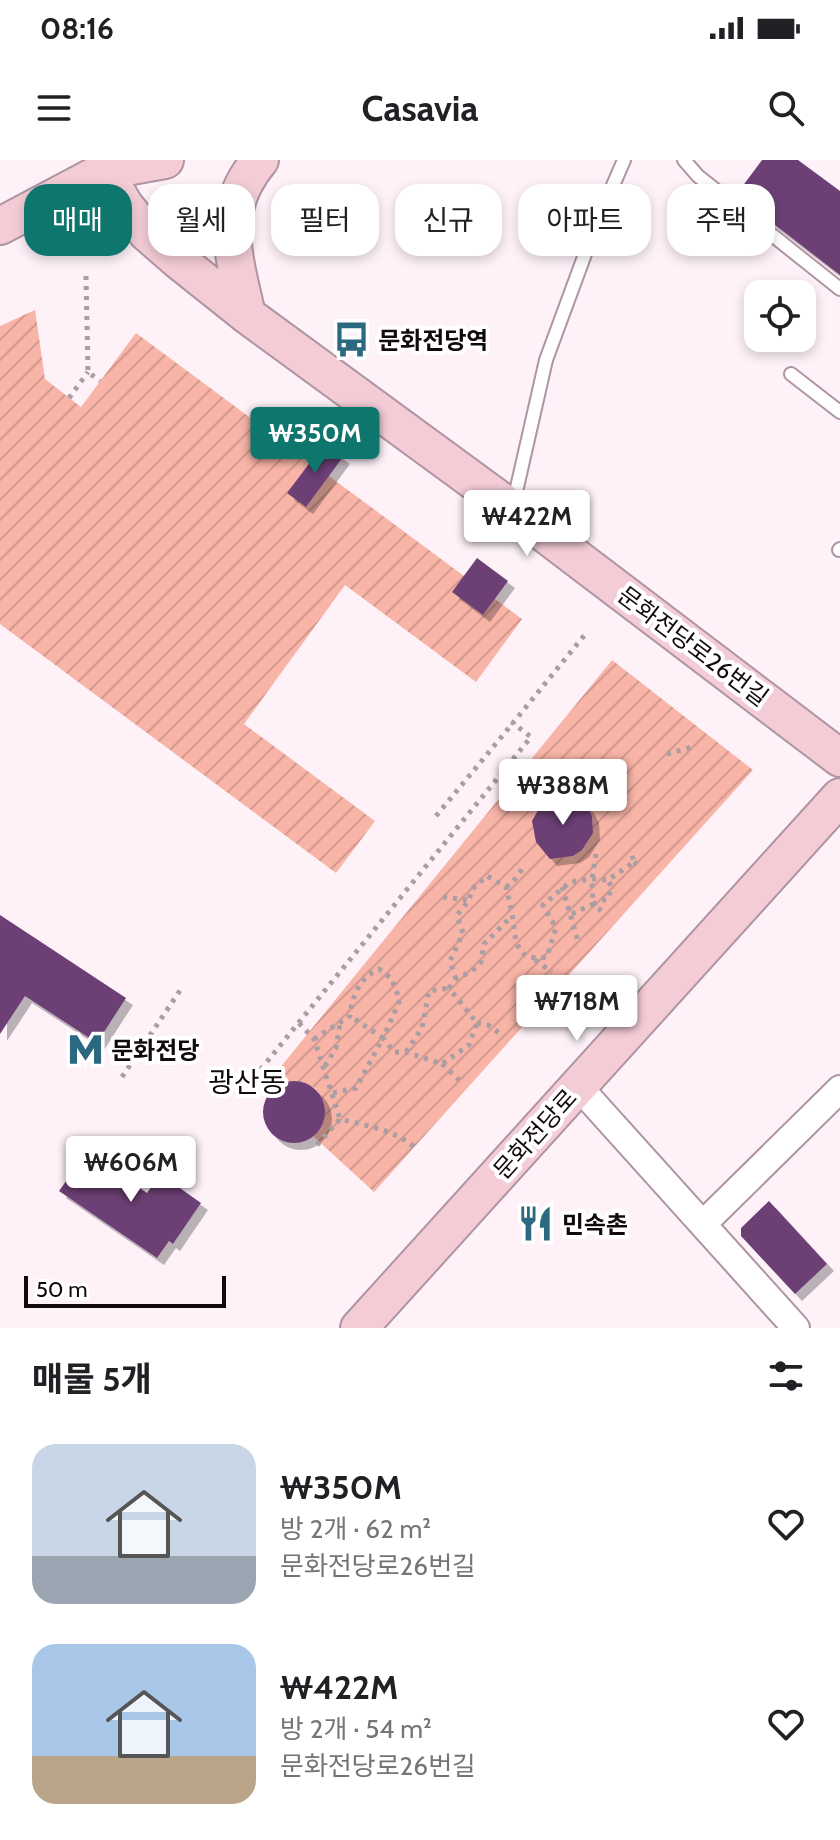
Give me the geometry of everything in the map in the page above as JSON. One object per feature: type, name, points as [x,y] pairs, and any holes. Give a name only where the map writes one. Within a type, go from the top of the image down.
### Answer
[{"type":"street","points":[[0,226],[101,164],[165,160]]},
{"type":"street","points":[[247,315],[234,256],[231,222],[240,191],[260,160]]},
{"type":"street","name":"문화전당로26번길","points":[[101,164],[125,206],[147,233],[247,315],[512,509],[840,758]]},
{"type":"street","name":"문화전당로","points":[[359,1328],[840,797]]},
{"type":"street","points":[[578,1086],[796,1328]]},
{"type":"street","points":[[704,1223],[840,1089]]},
{"type":"lane","points":[[512,509],[546,360],[595,227],[624,160]]},
{"type":"lane","points":[[684,160],[698,176],[840,289]]},
{"type":"lane","points":[[791,374],[840,412]]},
{"type":"path","points":[[69,398],[88,372],[86,276]]},
{"type":"path","points":[[88,372],[100,381]]},
{"type":"path","points":[[436,816],[587,632]]},
{"type":"path","points":[[248,1085],[531,737],[513,723]]},
{"type":"path","points":[[667,754],[692,747]]},
{"type":"path","points":[[631,852],[634,862],[641,868]]},
{"type":"path","points":[[596,854],[592,879],[593,904],[603,912]]},
{"type":"path","points":[[534,959],[547,957],[556,928],[543,905],[562,887],[579,880],[608,880],[634,862]]},
{"type":"path","points":[[506,887],[525,865]]},
{"type":"path","points":[[456,979],[450,961],[463,933],[457,915],[469,900],[472,889],[487,876],[506,887],[514,939],[523,954],[552,972]]},
{"type":"path","points":[[572,914],[609,898],[611,886],[608,880]]},
{"type":"path","points":[[562,887],[578,941]]},
{"type":"path","points":[[443,897],[469,900]]},
{"type":"path","points":[[406,1052],[422,1028],[429,991],[449,988],[456,979],[472,971],[481,962],[484,944],[512,916]]},
{"type":"path","points":[[314,1039],[350,1016],[352,1001],[367,974],[379,969],[391,978],[400,1000],[383,1038],[356,1088],[333,1093]]},
{"type":"path","points":[[449,988],[477,1023],[488,1025],[499,1033]]},
{"type":"path","points":[[122,1077],[181,989]]},
{"type":"path","points":[[350,1016],[383,1038],[394,1052],[406,1052],[442,1064],[459,1080]]},
{"type":"path","points":[[299,1023],[314,1039],[340,1119]]},
{"type":"path","points":[[442,1064],[469,1045],[477,1023]]},
{"type":"path","points":[[324,1067],[336,1048],[340,1024]]},
{"type":"path","points":[[317,1145],[340,1119]]},
{"type":"path","points":[[340,1119],[391,1134],[415,1148]]},
{"type":"shaded area","points":[[35,310],[45,379],[81,407],[136,333],[522,619],[476,682],[345,585],[244,724],[375,821],[336,873],[0,624],[0,326]]},
{"type":"shaded area","points":[[612,660],[753,770],[374,1192],[313,1136],[321,1125],[324,1113],[316,1089],[296,1081],[283,1083],[267,1096],[261,1091]]},
{"type":"building","points":[[762,160],[798,160],[840,191],[840,275],[775,225],[775,184],[744,184]]},
{"type":"building","points":[[324,444],[343,457],[306,507],[287,493]]},
{"type":"building","points":[[477,558],[508,581],[483,615],[452,592]]},
{"type":"building","points":[[567,795],[587,806],[592,816],[593,833],[582,850],[573,856],[550,859],[536,842],[532,821],[543,802]]},
{"type":"building","points":[[0,915],[126,998],[97,1043],[25,996],[0,1034]]},
{"type":"building","points":[[294,1081],[316,1090],[325,1112],[316,1134],[294,1143],[272,1134],[263,1112],[272,1090]]},
{"type":"building","points":[[87,1152],[147,1193],[160,1174],[201,1203],[173,1244],[169,1241],[157,1258],[59,1191]]},
{"type":"building","points":[[769,1201],[827,1264],[795,1294],[741,1236],[741,1228]]},
{"type":"place","name":"문화전당역","points":[[352,340]]},
{"type":"place","name":"문화전당","points":[[85,1050]]},
{"type":"place","name":"민속촌","points":[[536,1224]]},
{"type":"district","name":"광산동","points":[[247,1082]]}]
